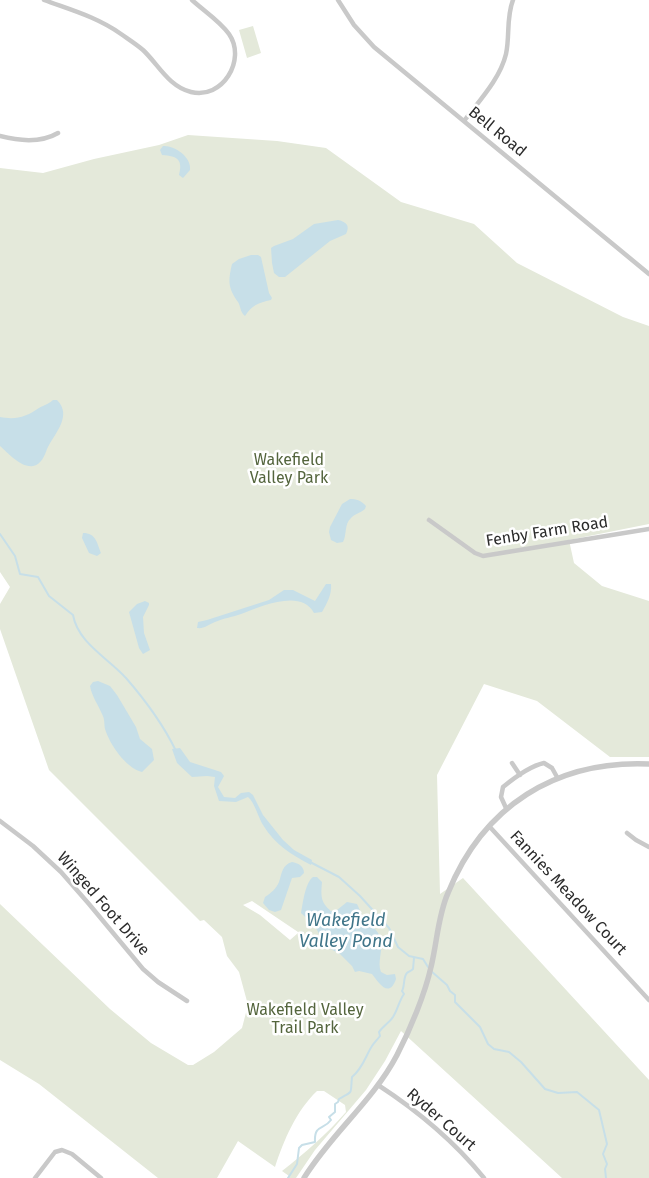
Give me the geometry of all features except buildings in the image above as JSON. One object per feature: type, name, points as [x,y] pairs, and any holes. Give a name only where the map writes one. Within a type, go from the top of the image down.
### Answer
[{"type":"street","points":[[44,0],[92,16],[142,49],[180,89],[192,93],[204,93],[213,90],[223,83],[234,64],[235,54],[229,34],[192,0]]},
{"type":"street","name":"Bell Road","points":[[338,0],[354,25],[367,40],[649,274]]},
{"type":"street","points":[[464,121],[495,79],[504,61],[508,42],[508,14],[513,0]]},
{"type":"street","points":[[0,136],[38,140],[52,137],[58,133]]},
{"type":"street","name":"Fenby Farm Road","points":[[429,520],[475,553],[483,556],[649,529]]},
{"type":"street","points":[[512,763],[520,775]]},
{"type":"street","points":[[304,1178],[317,1158],[378,1085],[397,1054],[432,965],[447,894],[470,850],[489,826],[506,808],[557,777],[593,767],[630,763],[649,764]]},
{"type":"street","points":[[506,808],[501,797],[501,790],[505,784],[536,765],[544,764],[552,768],[557,777]]},
{"type":"street","name":"Winged Foot Drive","points":[[0,821],[33,846],[61,872],[96,911],[143,969],[167,988],[188,1001]]},
{"type":"street","name":"Fannies Meadow Court","points":[[489,826],[649,1000]]},
{"type":"street","points":[[627,833],[649,847]]},
{"type":"street","name":"Ryder Court","points":[[378,1085],[427,1121],[460,1152],[482,1177]]},
{"type":"street","points":[[35,1178],[55,1152],[62,1150],[72,1154],[101,1178]]},
{"type":"green space","points":[[253,26],[261,53],[247,58],[239,30]]},
{"type":"green space","name":"Wakefield Valley Park","points":[[188,135],[277,141],[326,148],[401,202],[474,224],[517,263],[623,317],[649,326],[649,524],[569,540],[574,563],[602,586],[649,601],[649,757],[610,757],[537,701],[484,684],[437,775],[440,894],[463,878],[649,1080],[649,1178],[562,1178],[401,1031],[385,1061],[366,1090],[315,1150],[296,1178],[287,1178],[289,1176],[282,1171],[316,1143],[346,1112],[345,1105],[324,1091],[317,1091],[297,1117],[282,1147],[275,1167],[238,1141],[217,1178],[158,1178],[39,1084],[0,1060],[0,904],[110,1009],[151,1043],[188,1065],[193,1065],[214,1052],[242,1028],[248,1005],[239,972],[227,956],[222,937],[204,920],[200,921],[49,770],[0,629],[0,604],[10,587],[0,572],[0,168],[43,173],[94,159],[159,145]],"holes":[[[252,901],[298,932],[290,940],[260,915],[243,905]]]},
{"type":"water","points":[[163,146],[177,150],[185,156],[190,165],[190,170],[183,178],[179,175],[180,162],[172,156],[162,155],[160,150]]},
{"type":"water","points":[[338,220],[347,225],[346,234],[330,241],[285,277],[279,277],[274,273],[271,248],[293,239],[314,224]]},
{"type":"water","points":[[251,255],[261,257],[269,293],[272,298],[253,307],[245,316],[232,293],[230,275],[232,264],[239,259]]},
{"type":"water","points":[[53,400],[57,400],[63,412],[61,425],[40,462],[33,466],[24,465],[0,446],[0,417],[16,418],[25,416]]},
{"type":"water","points":[[350,499],[358,500],[366,506],[365,509],[349,520],[343,542],[337,543],[331,540],[330,527],[342,504]]},
{"type":"water","points":[[83,533],[91,535],[95,539],[101,553],[97,556],[89,553],[82,538]]},
{"type":"water","points":[[326,584],[331,584],[331,592],[322,612],[314,613],[308,606],[290,600],[269,604],[197,628],[198,622],[269,600],[284,590],[293,590],[315,601]]},
{"type":"water","points":[[145,601],[149,605],[143,617],[144,633],[150,650],[143,654],[139,648],[129,612],[137,604]]},
{"type":"water","points":[[98,681],[110,686],[136,727],[140,739],[152,749],[154,760],[142,772],[130,766],[119,755],[107,735],[103,716],[90,686],[93,682]]},
{"type":"water","points":[[180,748],[190,762],[221,772],[224,776],[218,787],[224,797],[235,798],[241,793],[249,792],[253,795],[263,815],[283,840],[294,850],[312,860],[311,865],[278,844],[263,825],[253,803],[248,797],[236,802],[219,801],[214,786],[215,777],[192,777],[177,763],[172,749]]},
{"type":"water","points":[[292,862],[300,865],[304,873],[300,877],[292,878],[281,910],[275,912],[269,910],[263,903],[265,897],[276,887],[284,867]]},
{"type":"water","name":"Wakefield Valley Pond","points":[[313,877],[317,877],[322,882],[322,898],[331,911],[337,910],[347,902],[357,904],[362,915],[378,933],[381,940],[381,972],[387,975],[395,974],[396,979],[390,988],[384,987],[372,974],[355,972],[352,966],[340,954],[325,946],[315,926],[301,913],[306,888]]},
{"type":"waterway","points":[[0,534],[15,556],[20,574],[38,577],[49,596],[73,615],[76,625],[87,642],[126,678],[147,704],[166,731],[176,751]]},
{"type":"waterway","points":[[310,862],[339,877],[360,896],[389,928],[398,947],[409,956],[423,959],[428,967]]},
{"type":"waterway","points":[[288,1178],[297,1164],[299,1148],[302,1145],[315,1142],[316,1132],[331,1120],[329,1117],[335,1112],[335,1104],[350,1092],[352,1077],[359,1070],[372,1046],[380,1036],[379,1032],[396,1011],[404,994],[402,991],[405,977],[413,969],[414,958]]},
{"type":"waterway","points":[[431,971],[447,985],[455,995],[455,1002],[480,1027],[488,1044],[494,1049],[509,1052],[521,1062],[545,1089],[558,1093],[577,1092],[599,1110],[607,1144],[603,1154],[607,1164],[605,1169],[606,1178]]},
{"type":"park label","name":"Wakefield Valley Trail Park","points":[[305,1020]]}]
